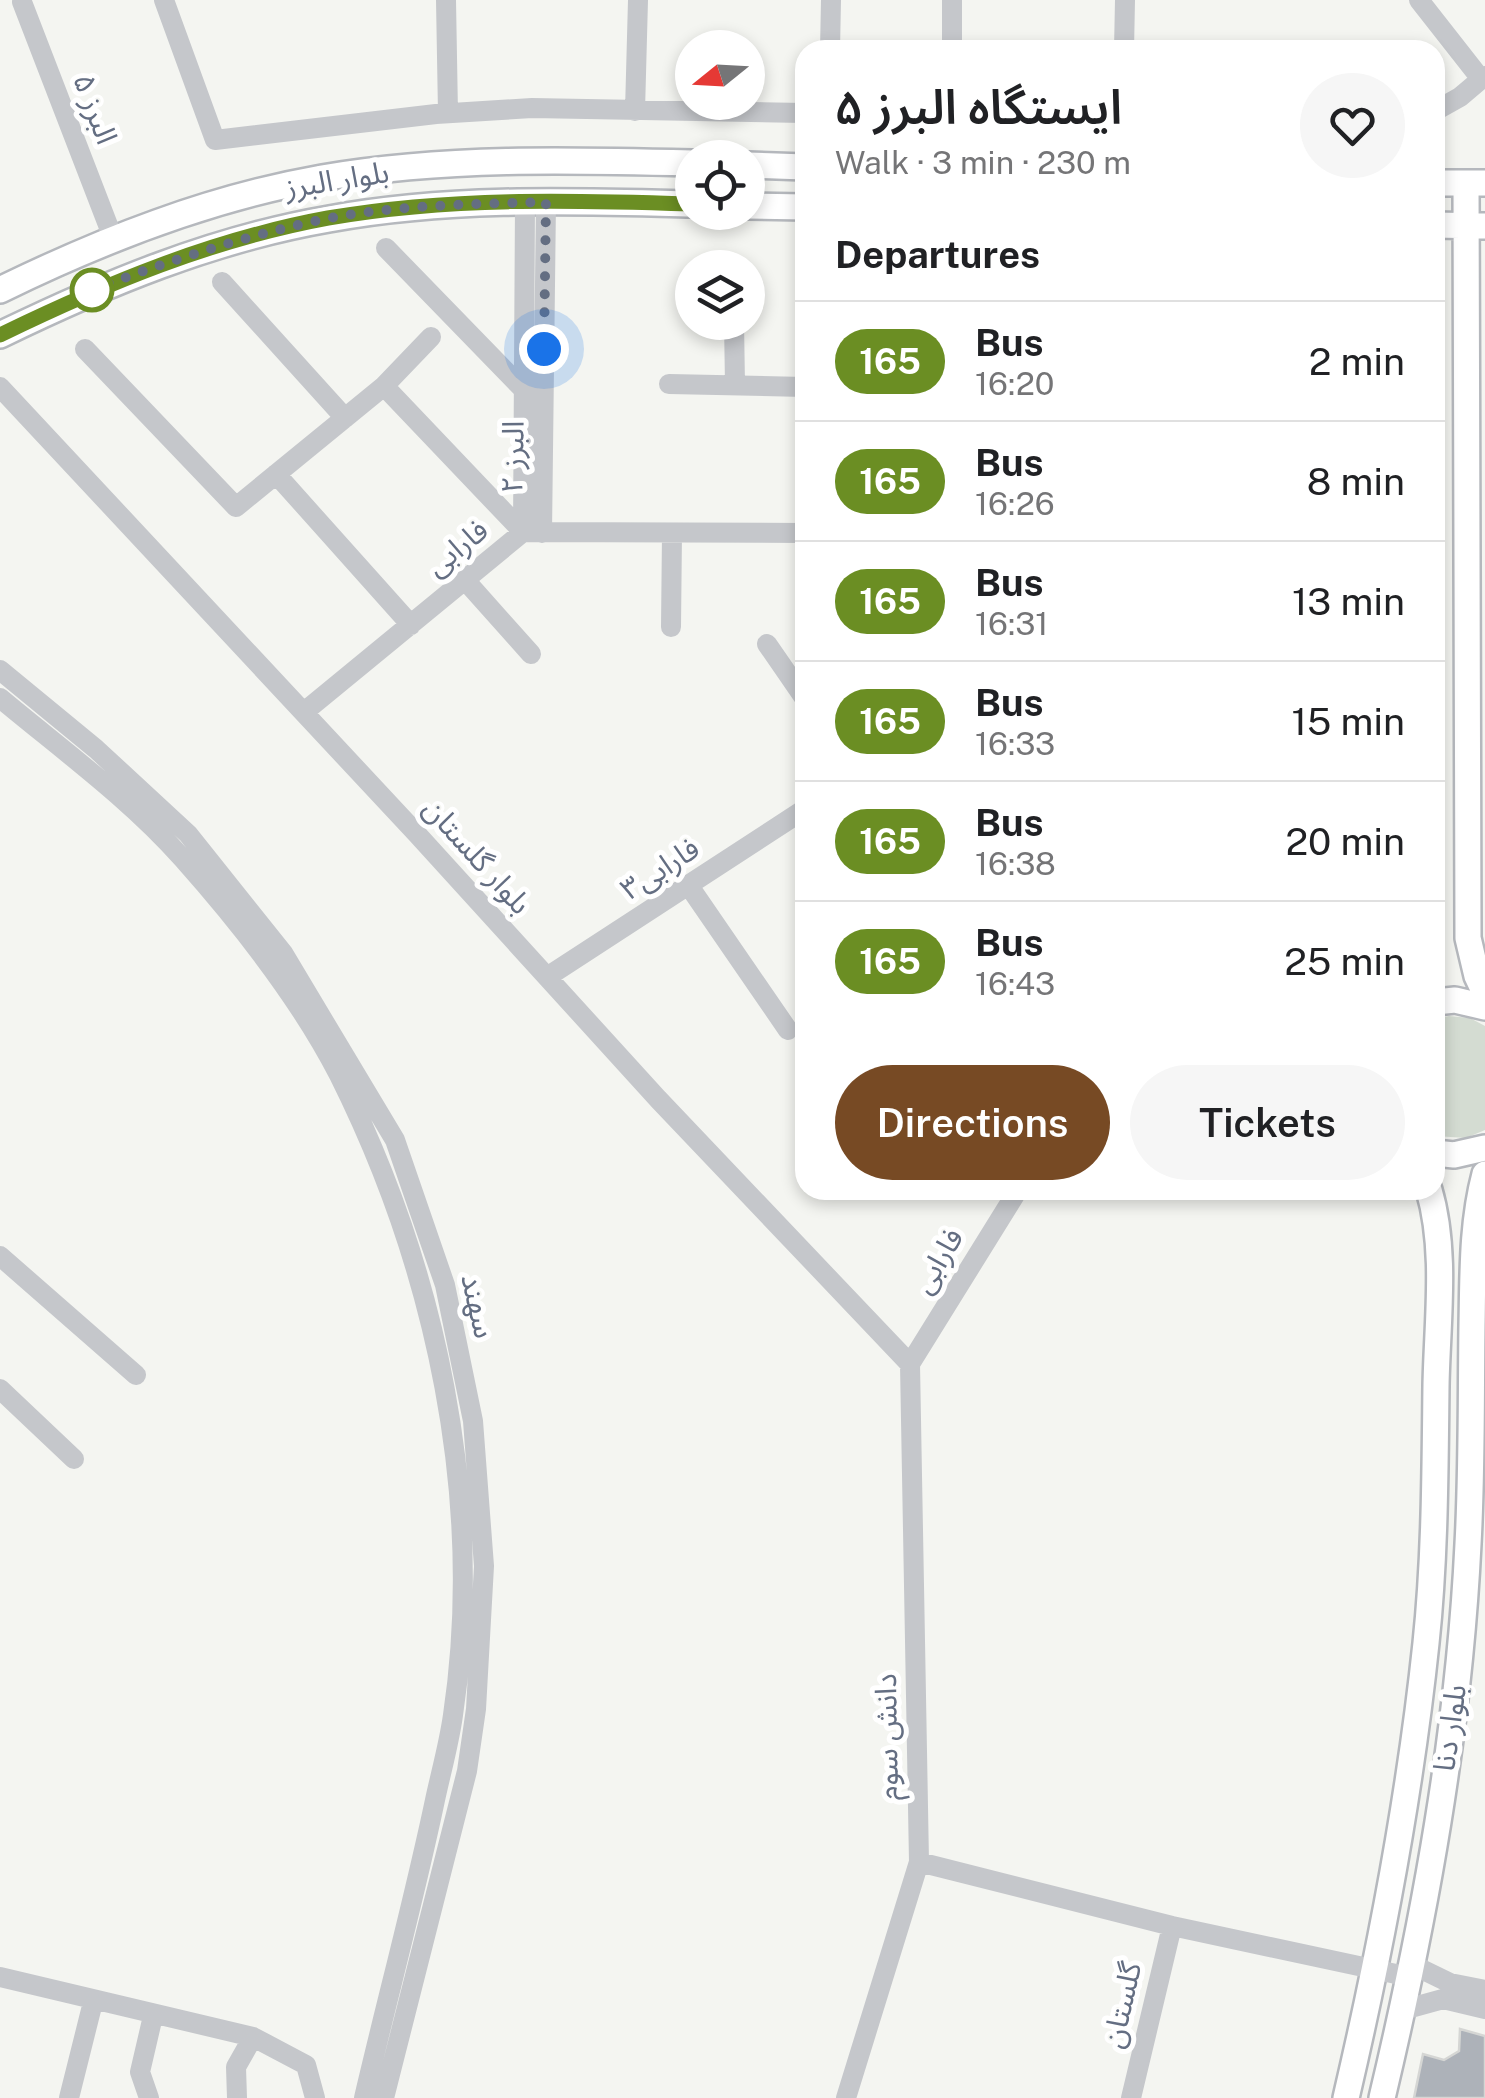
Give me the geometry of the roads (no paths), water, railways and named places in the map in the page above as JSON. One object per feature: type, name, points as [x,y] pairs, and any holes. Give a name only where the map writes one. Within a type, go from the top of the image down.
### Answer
[{"type":"main road","name":"بلوار البرز","points":[[0,290],[113,238],[194,210],[321,178],[460,162],[675,164]]},
{"type":"main road","points":[[765,165],[795,166]]},
{"type":"main road","points":[[1445,183],[1475,182],[1477,976],[1485,993]]},
{"type":"main road","name":"بلوار البرز","points":[[0,335],[95,289],[224,244],[328,218],[463,203],[675,204]]},
{"type":"main road","points":[[765,207],[795,208]]},
{"type":"main road","points":[[1445,226],[1476,226]]},
{"type":"main road","points":[[1445,1001],[1485,1006]]},
{"type":"main road","points":[[1445,1154],[1485,1148]]},
{"type":"main road","name":"بلوار دنا","points":[[1382,2098],[1412,1971],[1461,1645],[1469,1542],[1473,1254],[1478,1199],[1485,1174]]},
{"type":"main road","name":"بلوار دنا","points":[[1346,2098],[1376,1970],[1414,1741],[1431,1574],[1438,1256],[1430,1200]]},
{"type":"street","points":[[164,0],[215,140],[448,113],[532,108],[795,113]]},
{"type":"street","points":[[446,0],[448,113]]},
{"type":"street","points":[[635,111],[638,0]]},
{"type":"street","points":[[830,40],[831,0]]},
{"type":"street","points":[[952,0],[952,40]]},
{"type":"street","points":[[1124,40],[1125,0]]},
{"type":"street","points":[[1419,0],[1483,78],[1445,105]]},
{"type":"street","points":[[0,9],[26,1]]},
{"type":"street","name":"البرز ۵","points":[[26,1],[113,238]]},
{"type":"street","name":"البرز ۲","points":[[533,533],[524,390],[536,202]]},
{"type":"street","name":"البرز ۲","points":[[533,533],[536,202]]},
{"type":"street","points":[[386,248],[524,390]]},
{"type":"street","points":[[222,282],[345,418]]},
{"type":"street","points":[[85,349],[236,507],[384,386],[431,336]]},
{"type":"street","points":[[734,340],[735,385]]},
{"type":"street","points":[[669,384],[795,387]]},
{"type":"street","points":[[384,386],[533,533],[795,532]]},
{"type":"street","name":"بلوار گلستان","points":[[0,387],[658,1100],[910,1364]]},
{"type":"street","points":[[276,474],[411,624]]},
{"type":"street","points":[[671,627],[672,532]]},
{"type":"street","name":"فارابی","points":[[304,712],[465,580],[533,533]]},
{"type":"street","points":[[465,580],[531,654]]},
{"type":"street","points":[[767,644],[795,685]]},
{"type":"street","name":"سهند","points":[[0,670],[96,749],[188,834],[283,954],[395,1140],[444,1285],[473,1421],[484,1566],[476,1709],[467,1772],[384,2098]]},
{"type":"street","name":"سهند","points":[[0,698],[179,854],[274,972],[337,1071],[373,1150],[414,1260],[450,1419],[462,1539],[460,1624],[453,1715],[426,1846],[364,2098]]},
{"type":"street","name":"فارابی۳","points":[[547,978],[795,816]]},
{"type":"street","points":[[690,886],[788,1030]]},
{"type":"street","name":"فارابی","points":[[910,1364],[1012,1200]]},
{"type":"street","points":[[0,1256],[136,1375]]},
{"type":"street","name":"دانش سوم","points":[[846,2098],[919,1862],[910,1364]]},
{"type":"street","points":[[0,1388],[74,1459]]},
{"type":"street","points":[[919,1862],[1172,1926],[1376,1970],[1412,1971],[1485,1990]]},
{"type":"street","name":"گلستان","points":[[1131,2098],[1172,1926]]},
{"type":"street","points":[[1,1983],[253,2037],[306,2066],[315,2098]]},
{"type":"street","points":[[1403,2010],[1443,1999],[1485,2010]]},
{"type":"street","points":[[69,2098],[93,2002]]},
{"type":"street","points":[[149,2098],[140,2072],[153,2016]]},
{"type":"street","points":[[237,2098],[236,2067],[253,2037]]}]
